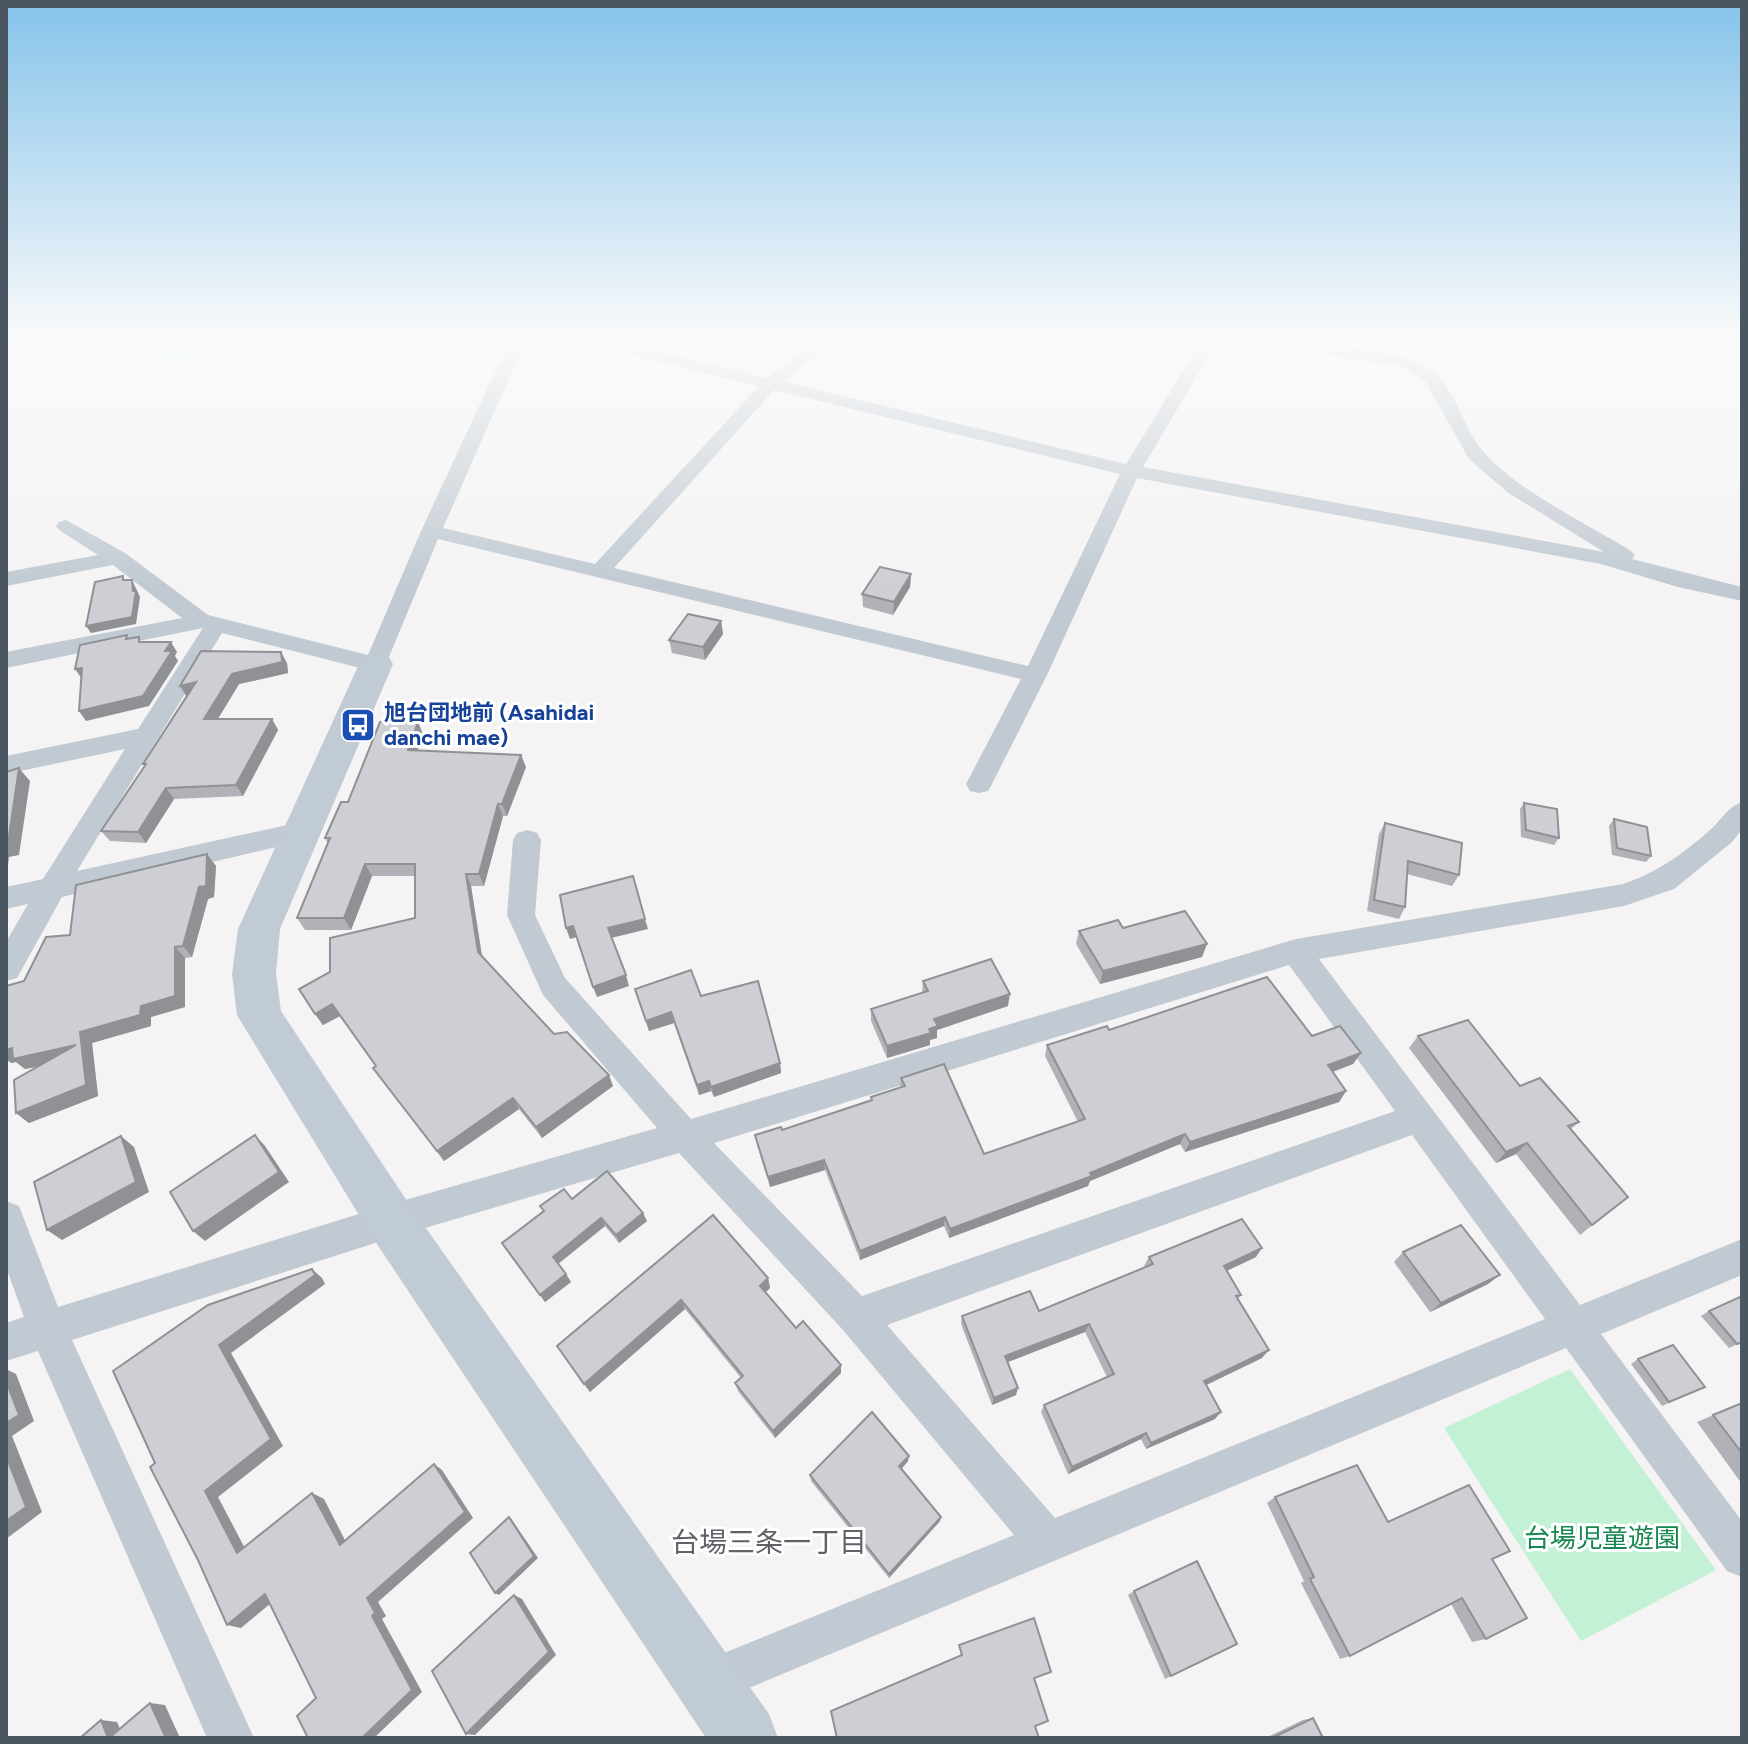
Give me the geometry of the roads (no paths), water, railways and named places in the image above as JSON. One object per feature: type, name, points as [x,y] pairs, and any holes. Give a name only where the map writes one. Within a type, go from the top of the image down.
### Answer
[{"type":"street","points":[[480,423],[259,929],[254,974],[259,1015],[391,1221],[745,1738]]},
{"type":"street","points":[[601,570],[734,423]]},
{"type":"street","points":[[931,423],[1131,471],[1604,558],[1686,582],[1742,594]]},
{"type":"street","points":[[979,784],[1035,675],[1131,471],[1160,423]]},
{"type":"street","points":[[1458,423],[1476,455],[1514,488],[1628,557],[1686,582]]},
{"type":"street","points":[[66,526],[209,622],[376,664]]},
{"type":"street","points":[[431,531],[1035,675]]},
{"type":"street","points":[[6,579],[117,558]]},
{"type":"street","points":[[6,660],[209,622]]},
{"type":"street","points":[[6,969],[52,888],[148,736],[209,622]]},
{"type":"street","points":[[6,765],[148,736]]},
{"type":"street","points":[[6,1342],[391,1221],[685,1136],[1296,951],[1624,895],[1664,881],[1721,836],[1742,812]]},
{"type":"street","points":[[6,898],[301,832]]},
{"type":"street","points":[[527,840],[521,915],[554,986],[685,1136],[856,1317],[1049,1544]]},
{"type":"street","points":[[1296,951],[1742,1556]]},
{"type":"street","points":[[856,1317],[1418,1118]]},
{"type":"street","points":[[6,1218],[48,1330],[231,1738]]},
{"type":"street","points":[[708,1682],[1742,1257]]},
{"type":"place","name":"旭台団地前 (Asahidai danchi mae)","points":[[358,725]]},
{"type":"district","name":"台場三条一丁目","points":[[769,1542]]},
{"type":"park label","name":"台場児童遊園","points":[[1602,1538]]}]
